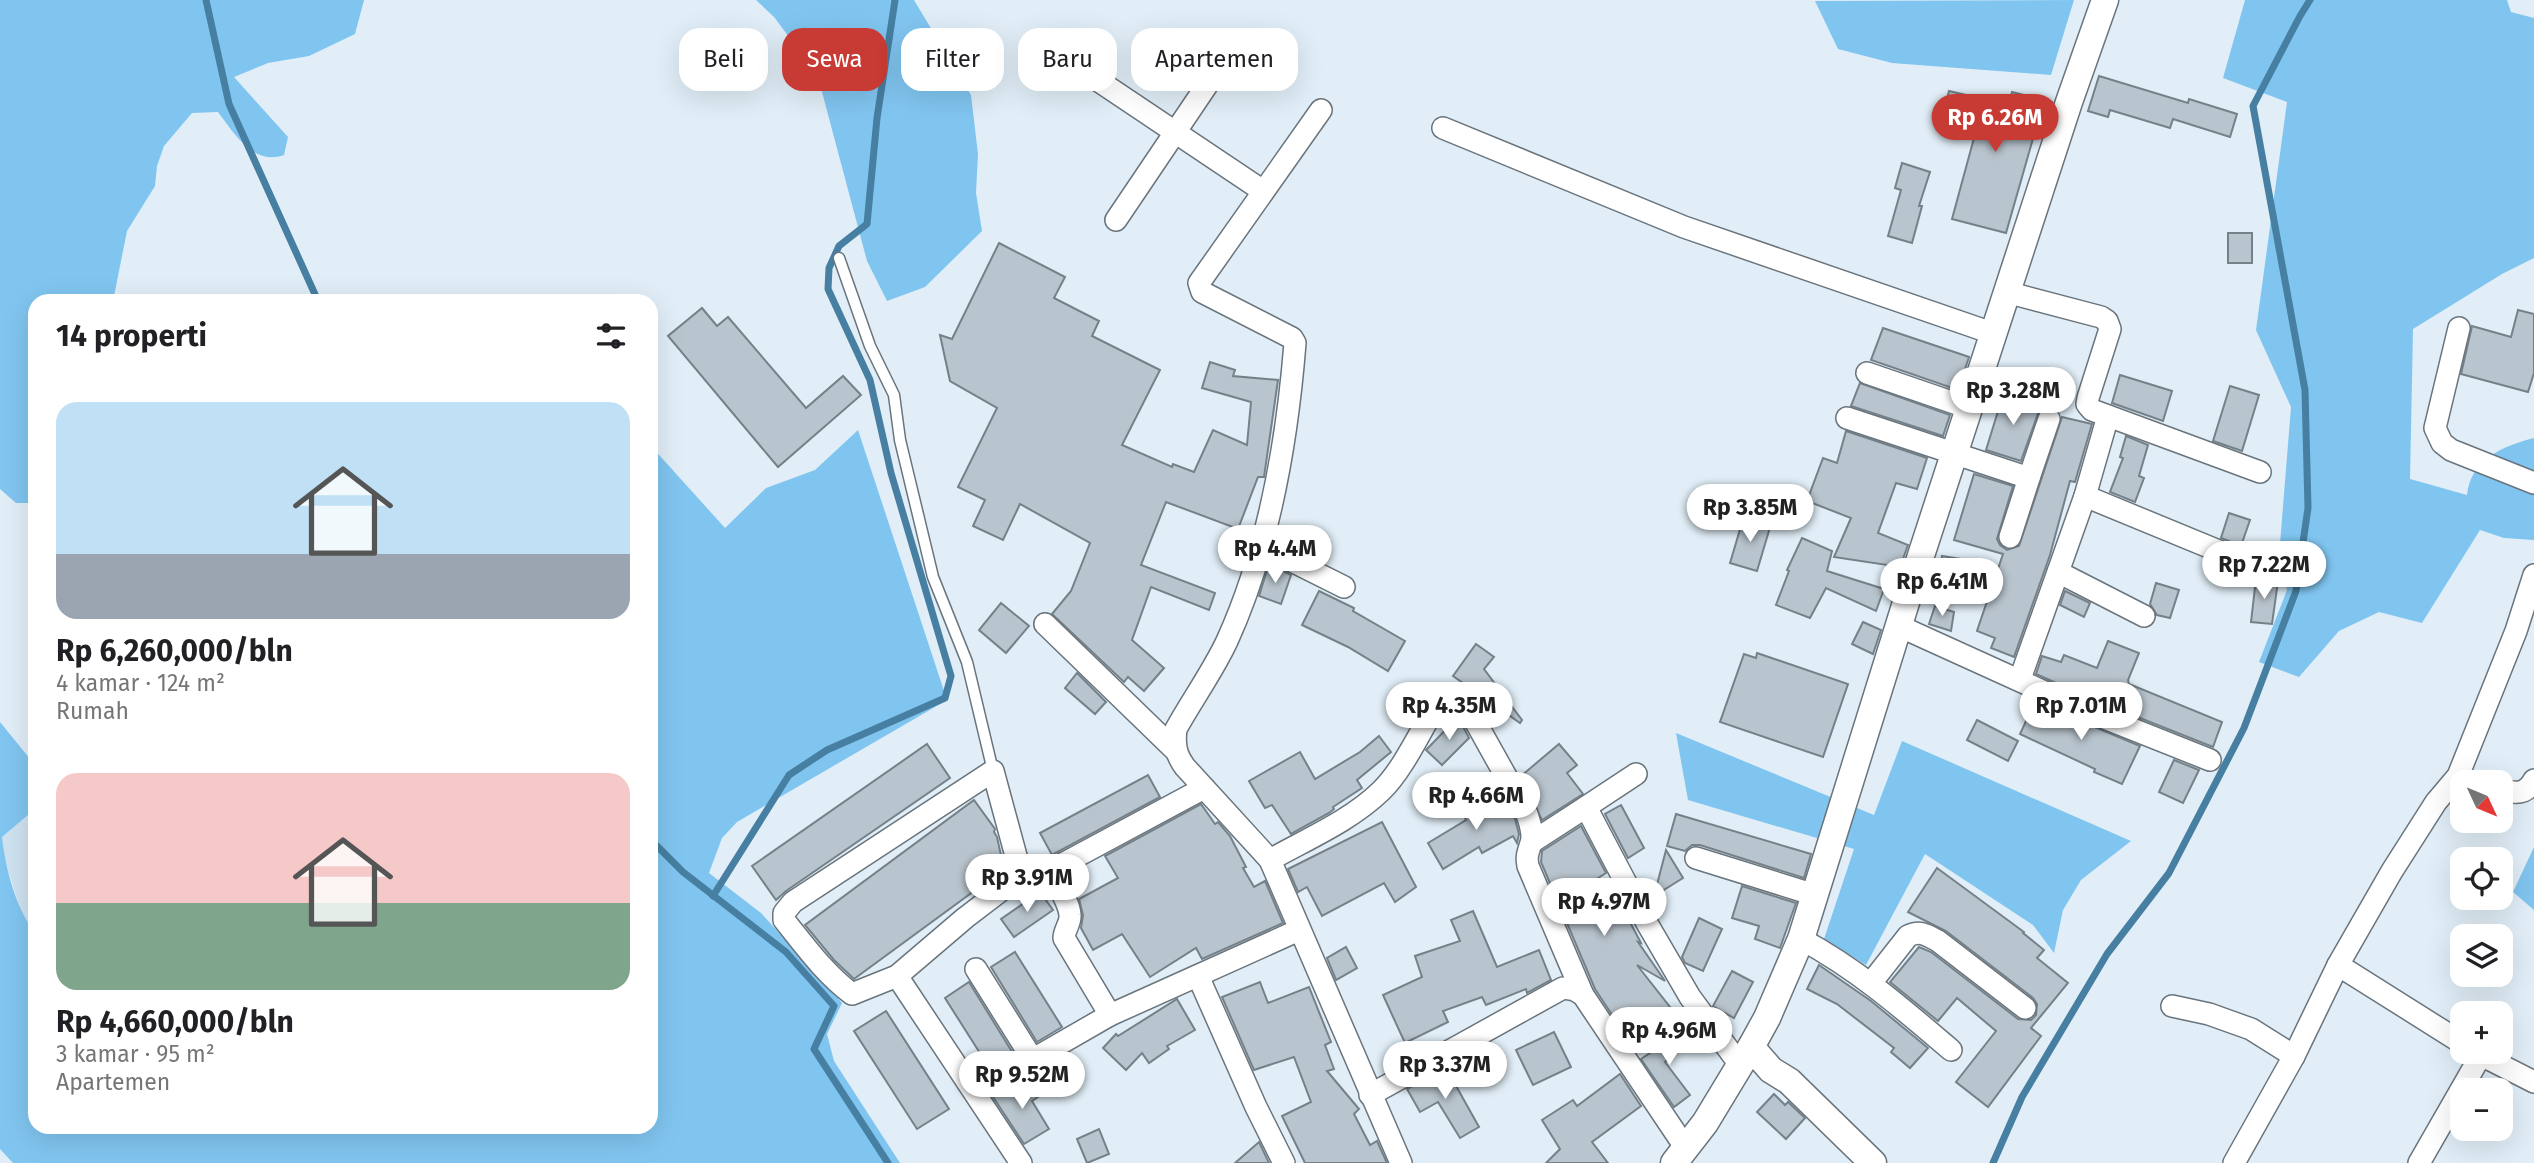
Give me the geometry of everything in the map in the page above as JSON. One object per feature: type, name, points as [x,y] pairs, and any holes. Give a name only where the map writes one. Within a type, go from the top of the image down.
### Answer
[{"type":"street","points":[[1270,860],[1331,825],[1383,790],[1434,709],[1443,698],[1454,694],[1465,703],[1527,814],[1532,828],[1532,842],[1526,855],[1528,866],[1583,995],[1680,1155],[1705,1123],[1767,1018],[1801,939],[2006,292],[2105,0]]},
{"type":"street","points":[[1113,91],[1263,191]]},
{"type":"street","points":[[1116,220],[1202,91]]},
{"type":"street","points":[[1175,750],[1176,729],[1226,641],[1262,546],[1282,445],[1296,343],[1292,338],[1202,292],[1199,283],[1321,110]]},
{"type":"street","points":[[1443,128],[1684,227],[1993,333]]},
{"type":"street","points":[[2006,292],[2101,317],[2107,321],[2110,329],[2087,404],[2092,410],[2260,472]]},
{"type":"street","points":[[2459,328],[2435,428],[2442,443],[2451,450],[2534,483]]},
{"type":"street","points":[[1867,373],[1969,408]]},
{"type":"street","points":[[2020,679],[2085,496],[2108,416]]},
{"type":"street","points":[[1847,418],[2029,478]]},
{"type":"street","points":[[2010,537],[2049,419]]},
{"type":"street","points":[[2085,496],[2255,566]]},
{"type":"street","points":[[1262,546],[1343,587]]},
{"type":"street","points":[[2058,572],[2144,616]]},
{"type":"street","points":[[2472,770],[2525,633],[2534,575]]},
{"type":"street","points":[[1045,624],[1175,750],[1185,767],[1270,860],[1401,1163]]},
{"type":"street","points":[[1899,626],[2082,709],[2210,760]]},
{"type":"street","points":[[993,771],[1016,856],[1016,879],[955,926],[897,976],[852,994],[837,983],[822,966],[784,920],[784,913],[793,902],[993,771]]},
{"type":"street","points":[[1532,842],[1636,774]]},
{"type":"street","points":[[2513,793],[2523,792],[2534,780]]},
{"type":"street","points":[[1111,1016],[1064,938],[1071,918],[1070,911],[1053,876],[1054,872],[1057,867],[1204,788]]},
{"type":"street","points":[[2234,1163],[2294,1056],[2339,965],[2436,802],[2450,792]]},
{"type":"street","points":[[1586,807],[1648,925],[1690,997],[1745,1056],[1789,1081],[1873,1163]]},
{"type":"street","points":[[1696,858],[1815,895]]},
{"type":"street","points":[[976,1092],[1111,1016],[1299,930]]},
{"type":"street","points":[[1871,983],[1908,936],[1924,933],[2025,1007]]},
{"type":"street","points":[[1801,939],[1829,954],[1871,983],[1951,1050]]},
{"type":"street","points":[[2339,965],[2450,1036]]},
{"type":"street","points":[[976,970],[1033,1060]]},
{"type":"street","points":[[897,976],[1021,1163]]},
{"type":"street","points":[[1198,976],[1284,1163]]},
{"type":"street","points":[[1370,1095],[1563,988],[1583,995]]},
{"type":"street","points":[[2172,1006],[2251,1029],[2294,1056]]},
{"type":"street","points":[[2418,1163],[2472,1064]]},
{"type":"street","points":[[2498,1064],[2534,1082]]},
{"type":"lane","points":[[839,258],[870,346],[894,395],[900,440],[933,577],[967,662],[993,771]]},
{"type":"shaded area","points":[[0,0],[364,0],[355,34],[309,56],[268,63],[234,77],[288,137],[284,155],[263,156],[254,152],[245,146],[218,112],[192,113],[164,146],[157,166],[155,186],[127,231],[114,294],[28,294],[28,503],[16,503],[0,489]]},
{"type":"shaded area","points":[[756,0],[914,0],[931,28],[901,28],[901,91],[969,91],[971,95],[978,154],[976,193],[982,231],[925,287],[887,301],[867,261],[821,91],[887,91],[887,28],[782,28]]},
{"type":"shaded area","points":[[2074,0],[2051,75],[1892,63],[1838,49],[1815,1]]},
{"type":"shaded area","points":[[2245,0],[2507,0],[2511,12],[2534,18],[2534,258],[2502,274],[2413,329],[2410,479],[2467,495],[2475,472],[2490,456],[2511,445],[2534,438],[2534,540],[2504,538],[2480,530],[2422,623],[2379,612],[2339,631],[2299,677],[2259,662],[2287,590],[2279,556],[2291,407],[2256,330],[2287,102],[2223,78]]},
{"type":"shaded area","points":[[858,430],[947,700],[737,822],[722,838],[709,873],[761,913],[842,1003],[827,1034],[834,1061],[900,1163],[13,1163],[0,1149],[0,722],[28,756],[28,815],[2,837],[12,887],[28,922],[28,1134],[658,1134],[658,454],[725,528],[766,488],[815,470]]},
{"type":"shaded area","points":[[1676,733],[1874,815],[1902,741],[2131,841],[2081,880],[2063,910],[2054,953],[2033,925],[1925,854],[1866,965],[1824,939],[1854,849],[1688,800]]},
{"type":"shaded area","points":[[28,815],[28,923],[22,915],[5,859],[2,837]]},
{"type":"shaded area","points":[[2534,847],[2534,910],[2513,892]]},
{"type":"building","points":[[2099,76],[2188,103],[2189,99],[2237,114],[2230,137],[2173,119],[2170,128],[2110,110],[2108,117],[2088,111]]},
{"type":"building","points":[[1949,91],[2009,105],[2012,92],[2052,102],[2041,137],[2034,135],[2006,233],[1952,219],[1977,127],[1942,119]]},
{"type":"building","points":[[1902,163],[1930,172],[1919,206],[1922,206],[1912,243],[1888,236],[1901,190],[1895,188]]},
{"type":"building","points":[[2228,233],[2252,233],[2252,263],[2228,263]]},
{"type":"building","points":[[999,243],[1065,277],[1054,298],[1099,321],[1092,336],[1160,370],[1122,445],[1172,467],[1173,464],[1194,472],[1213,430],[1247,445],[1251,402],[1202,388],[1210,362],[1235,370],[1233,376],[1278,380],[1264,477],[1258,477],[1238,529],[1166,502],[1141,565],[1215,593],[1209,610],[1151,587],[1132,640],[1164,668],[1144,691],[1128,677],[1124,682],[1052,614],[1071,591],[1090,543],[1020,504],[1003,540],[973,526],[985,500],[958,487],[997,408],[950,381],[940,335],[952,339]]},
{"type":"building","points":[[702,308],[717,326],[728,317],[806,408],[843,376],[861,395],[778,467],[668,336]]},
{"type":"building","points":[[2518,310],[2534,314],[2534,373],[2528,392],[2461,374],[2472,326],[2511,337]]},
{"type":"building","points":[[1883,328],[1969,357],[1958,390],[1871,360]]},
{"type":"building","points":[[2120,375],[2172,391],[2163,421],[2112,403]]},
{"type":"building","points":[[1860,383],[1950,415],[1943,436],[1851,406]]},
{"type":"building","points":[[2230,386],[2259,395],[2242,451],[2213,441]]},
{"type":"building","points":[[2003,395],[2041,405],[2021,461],[1986,450]]},
{"type":"building","points":[[2062,417],[2092,424],[2075,482],[2070,481],[2050,555],[2014,657],[1991,648],[1995,638],[1977,631],[2003,554],[1954,540],[1974,474],[2013,486],[1997,539],[2007,550],[2019,546]]},
{"type":"building","points":[[1846,431],[1927,458],[1917,489],[1896,483],[1878,533],[1908,545],[1900,567],[1834,557],[1851,518],[1807,501],[1823,458],[1837,463]]},
{"type":"building","points":[[2126,436],[2148,445],[2139,476],[2144,478],[2135,502],[2110,492],[2123,458],[2120,457]]},
{"type":"building","points":[[2229,513],[2250,520],[2241,546],[2221,538]]},
{"type":"building","points":[[1744,516],[1771,524],[1757,571],[1730,563]]},
{"type":"building","points":[[1802,538],[1832,551],[1827,571],[1884,589],[1876,611],[1826,588],[1810,618],[1776,605],[1789,571],[1787,570]]},
{"type":"building","points":[[1942,556],[1962,559],[1959,577],[1940,574]]},
{"type":"building","points":[[1269,564],[1291,575],[1281,604],[1259,596]]},
{"type":"building","points":[[2256,579],[2278,581],[2272,624],[2251,622]]},
{"type":"building","points":[[2156,583],[2179,590],[2170,618],[2157,615],[2150,604]]},
{"type":"building","points":[[1319,591],[1354,608],[1353,611],[1405,641],[1388,671],[1348,647],[1302,625]]},
{"type":"building","points":[[2065,591],[2090,603],[2084,617],[2060,605]]},
{"type":"building","points":[[1001,603],[1029,626],[1006,653],[979,630]]},
{"type":"building","points":[[1935,606],[1954,612],[1951,631],[1929,624]]},
{"type":"building","points":[[1863,622],[1881,630],[1873,654],[1852,644]]},
{"type":"building","points":[[2108,641],[2139,653],[2128,680],[2129,684],[2222,722],[2213,747],[2036,674],[2042,656],[2061,662],[2064,655],[2097,668]]},
{"type":"building","points":[[1476,644],[1494,657],[1484,669],[1522,720],[1520,723],[1496,706],[1486,713],[1477,697],[1480,695],[1453,676]]},
{"type":"building","points":[[1757,653],[1848,684],[1823,757],[1720,722],[1744,654],[1756,658]]},
{"type":"building","points":[[1077,673],[1106,702],[1095,714],[1065,688]]},
{"type":"building","points":[[2035,702],[2140,746],[2122,784],[2020,734]]},
{"type":"building","points":[[1458,717],[1469,738],[1442,765],[1426,750]]},
{"type":"building","points":[[1977,720],[2018,741],[2008,761],[1967,740]]},
{"type":"building","points":[[1379,736],[1391,752],[1357,780],[1362,788],[1333,807],[1329,813],[1291,834],[1272,805],[1265,808],[1249,781],[1300,752],[1315,779],[1360,752]]},
{"type":"building","points":[[927,744],[950,778],[776,900],[752,866]]},
{"type":"building","points":[[1559,744],[1577,765],[1567,773],[1583,794],[1542,820],[1521,776]]},
{"type":"building","points":[[2174,760],[2199,770],[2183,803],[2159,792]]},
{"type":"building","points":[[1148,775],[1160,797],[1052,855],[1040,833]]},
{"type":"building","points":[[1502,796],[1515,819],[1519,834],[1517,843],[1513,836],[1482,853],[1479,847],[1443,869],[1428,843],[1466,820],[1463,814]]},
{"type":"building","points":[[974,800],[995,829],[1004,869],[854,979],[805,925]]},
{"type":"building","points":[[1201,804],[1215,824],[1218,822],[1230,836],[1254,887],[1265,881],[1283,923],[1202,959],[1196,948],[1150,977],[1122,934],[1093,950],[1081,928],[1083,915],[1079,899],[1118,878],[1105,856]]},
{"type":"building","points":[[1621,805],[1644,848],[1628,858],[1605,814]]},
{"type":"building","points":[[1676,814],[1811,854],[1804,878],[1700,845],[1692,845],[1685,851],[1667,846]]},
{"type":"building","points":[[1382,822],[1416,887],[1395,902],[1384,883],[1322,916],[1307,887],[1298,892],[1288,869]]},
{"type":"building","points":[[1581,826],[1606,873],[1584,887],[1602,915],[1621,905],[1641,943],[1638,942],[1665,981],[1637,965],[1677,1016],[1628,1039],[1595,989],[1541,862],[1542,851]]},
{"type":"building","points":[[1666,850],[1683,878],[1654,896]]},
{"type":"building","points":[[1937,868],[2024,932],[2044,950],[2037,958],[2068,983],[2031,1028],[2041,1036],[1988,1107],[1956,1082],[1996,1031],[1957,998],[1938,1021],[1890,982],[1919,947],[1931,952],[2018,1019],[2031,1020],[2036,1015],[2037,1004],[2033,998],[1946,931],[1908,912]]},
{"type":"building","points":[[1742,886],[1796,903],[1780,948],[1755,939],[1759,926],[1732,918]]},
{"type":"building","points":[[1040,892],[1053,910],[1014,937],[1001,919]]},
{"type":"building","points":[[1473,911],[1497,967],[1539,950],[1551,980],[1527,993],[1526,989],[1486,1005],[1482,997],[1443,1011],[1448,1022],[1405,1043],[1383,995],[1422,977],[1415,956],[1460,941],[1451,920]]},
{"type":"building","points":[[1699,918],[1722,929],[1703,971],[1685,963],[1682,957]]},
{"type":"building","points":[[1346,947],[1357,968],[1336,980],[1327,958]]},
{"type":"building","points":[[1015,952],[1062,1027],[1037,1042],[991,967]]},
{"type":"building","points":[[1819,965],[1871,1001],[1928,1048],[1910,1068],[1891,1052],[1894,1048],[1837,1004],[1807,989]]},
{"type":"building","points":[[1732,971],[1753,982],[1734,1018],[1713,1006]]},
{"type":"building","points":[[969,982],[1014,1055],[990,1069],[945,998]]},
{"type":"building","points":[[1260,982],[1268,1003],[1309,987],[1331,1042],[1325,1045],[1334,1069],[1327,1071],[1359,1109],[1354,1114],[1370,1145],[1377,1141],[1387,1163],[1305,1163],[1282,1116],[1311,1102],[1294,1057],[1254,1070],[1222,997]]},
{"type":"building","points":[[1177,999],[1195,1030],[1167,1046],[1169,1049],[1149,1063],[1142,1053],[1126,1070],[1103,1048],[1116,1034],[1118,1036]]},
{"type":"building","points":[[886,1011],[949,1109],[917,1129],[854,1031]]},
{"type":"building","points":[[1688,1028],[1695,1037],[1665,1062],[1690,1095],[1674,1107],[1641,1059]]},
{"type":"building","points":[[1554,1032],[1571,1067],[1533,1085],[1516,1050]]},
{"type":"building","points":[[1446,1068],[1479,1127],[1460,1138],[1438,1102],[1420,1112],[1407,1089]]},
{"type":"building","points":[[1620,1074],[1641,1106],[1592,1142],[1608,1163],[1546,1163],[1560,1149],[1542,1120],[1573,1100],[1577,1106]]},
{"type":"building","points":[[1027,1078],[1038,1097],[1032,1101],[1049,1129],[1024,1144],[993,1097]]},
{"type":"building","points":[[1774,1094],[1785,1105],[1788,1102],[1805,1118],[1786,1139],[1757,1112]]},
{"type":"building","points":[[1099,1129],[1109,1154],[1087,1163],[1077,1139]]},
{"type":"building","points":[[1259,1142],[1269,1163],[1235,1163]]},
{"type":"waterway","points":[[206,0],[229,104],[315,294]]},
{"type":"waterway","points":[[713,896],[789,775],[827,750],[945,698],[951,676],[891,473],[870,380],[828,289],[829,268],[839,246],[867,224],[877,118],[895,0]]},
{"type":"waterway","points":[[1993,1163],[2022,1097],[2107,954],[2169,873],[2244,728],[2296,591],[2308,508],[2305,390],[2253,106],[2310,0]]},
{"type":"waterway","points":[[658,847],[683,872],[786,952],[834,1006],[814,1049],[888,1163]]}]
